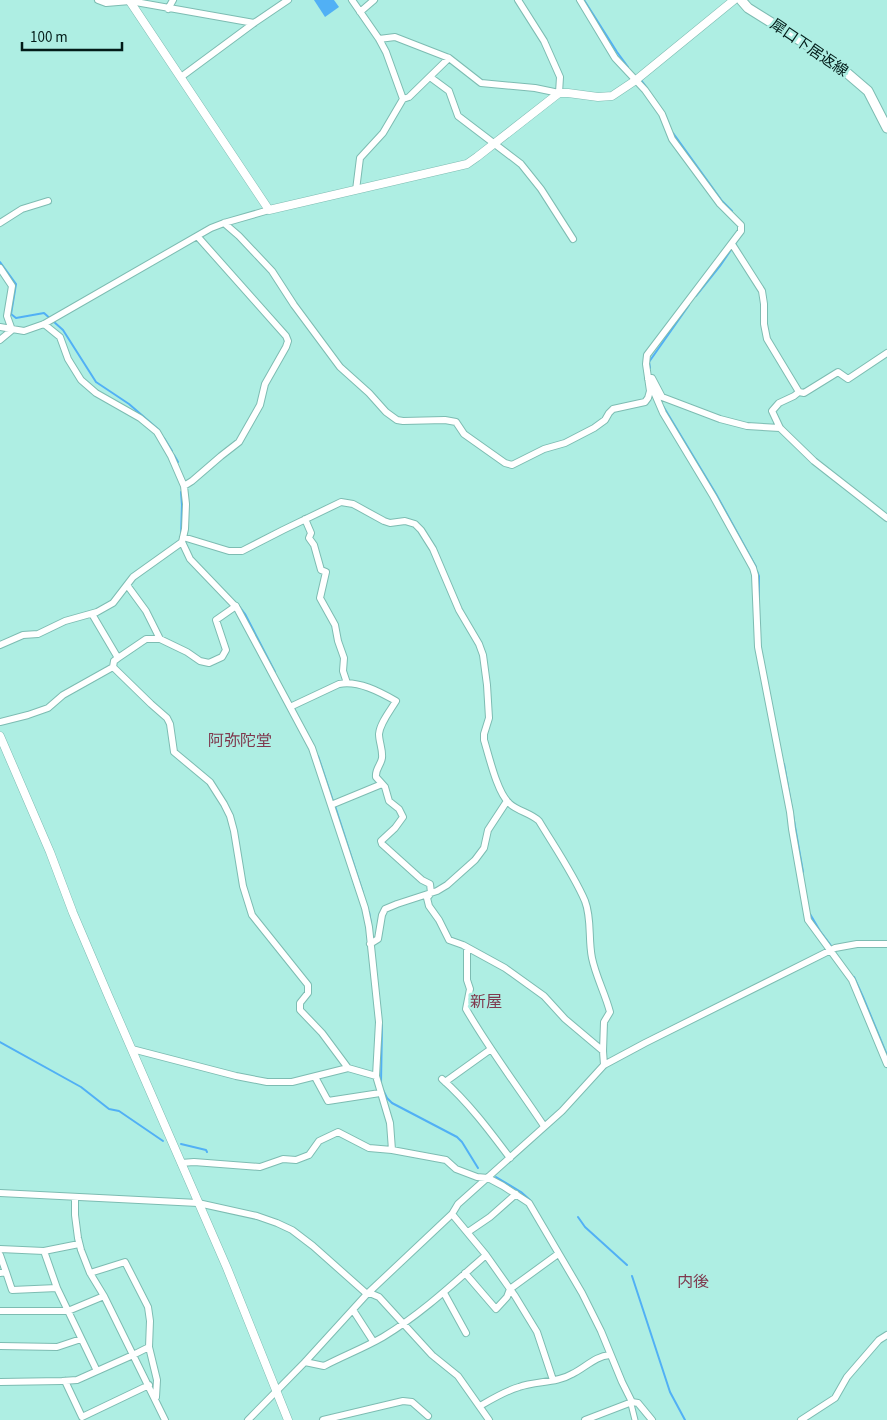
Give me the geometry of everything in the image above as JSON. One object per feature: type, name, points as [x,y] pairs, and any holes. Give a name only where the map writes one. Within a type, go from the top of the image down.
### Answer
[{"type":"main road","name":"犀口下居返線","points":[[740,0],[748,8],[833,61],[868,91],[887,128]]},
{"type":"street","points":[[98,0],[106,3],[130,1],[254,23]]},
{"type":"street","points":[[168,9],[173,0]]},
{"type":"street","points":[[181,77],[288,0]]},
{"type":"street","points":[[352,0],[386,52],[404,99]]},
{"type":"street","points":[[360,12],[374,0]]},
{"type":"street","points":[[0,327],[24,331],[44,324],[211,228],[224,223],[269,210],[467,164],[559,93],[560,77],[544,41],[518,0]]},
{"type":"street","points":[[224,223],[272,271],[294,305],[340,367],[369,393],[386,412],[397,420],[418,422],[445,420],[456,422],[464,434],[508,465],[516,464],[544,449],[565,442],[594,428],[605,420],[613,409],[645,402],[650,391],[646,364],[647,355],[734,246],[741,232],[741,225],[720,204],[672,139],[662,114],[646,90],[616,58],[580,0]]},
{"type":"street","points":[[379,39],[395,37],[449,58],[481,83],[598,97],[612,96],[636,80],[734,0]]},
{"type":"street","points":[[130,1],[269,210]]},
{"type":"street","points":[[356,190],[360,158],[383,133],[404,99],[409,97],[449,58]]},
{"type":"street","points":[[430,77],[449,91],[458,116],[521,164],[541,189],[573,239]]},
{"type":"street","points":[[0,223],[22,209],[48,201]]},
{"type":"street","points":[[184,486],[238,442],[260,405],[265,384],[288,341],[286,336],[198,236]]},
{"type":"street","points":[[734,246],[762,291],[764,324],[767,338],[799,392]]},
{"type":"street","points":[[0,268],[12,286],[8,316],[12,330]]},
{"type":"street","points":[[44,324],[60,337],[68,359],[81,380],[96,393],[140,418],[157,432],[171,456],[184,486],[185,529],[183,540],[190,559],[236,606],[312,748],[365,908],[369,927],[379,1022],[376,1076],[390,1123],[392,1150]]},
{"type":"street","points":[[0,340],[12,330]]},
{"type":"street","points":[[887,353],[848,379],[838,372],[804,393],[799,392],[779,403],[772,411],[780,428],[814,461],[887,518]]},
{"type":"street","points":[[648,380],[652,378],[662,397],[695,410],[747,426],[780,428]]},
{"type":"street","points":[[648,380],[663,413],[753,568],[755,575],[758,647],[790,812],[808,920],[833,949],[852,980],[887,1064]]},
{"type":"street","points":[[0,645],[23,635],[38,634],[65,621],[92,614],[113,603],[133,577],[183,540],[229,551],[242,551],[341,502],[359,507],[390,523],[404,521],[415,524],[433,548],[459,610],[479,644],[483,655],[489,718],[484,740],[501,792],[512,805],[539,821],[585,901],[589,916],[592,958],[598,981],[610,1012],[604,1022],[604,1065]]},
{"type":"street","points":[[305,520],[311,532],[309,538],[314,545],[321,570],[326,572],[320,598],[335,625],[344,658],[344,671],[347,683]]},
{"type":"street","points":[[127,585],[146,611],[160,639]]},
{"type":"street","points":[[113,667],[114,661],[146,640],[160,639],[187,652],[200,661],[209,663],[222,657],[226,650],[216,620],[236,606]]},
{"type":"street","points":[[92,614],[118,658]]},
{"type":"street","points":[[0,722],[48,708],[63,695],[113,667]]},
{"type":"street","points":[[113,667],[167,718],[170,724],[174,752],[210,782],[224,804],[234,831],[243,886],[252,915],[308,985],[308,993],[300,1003],[300,1010],[322,1033],[348,1068]]},
{"type":"street","points":[[290,707],[339,684],[347,683],[375,690],[396,701],[380,728],[382,757],[376,770],[376,777],[387,791],[389,801],[399,809],[403,817],[395,828],[381,841],[382,844],[422,880],[430,884],[431,892],[427,898],[449,940],[505,968],[544,996],[565,1019],[603,1051]]},
{"type":"street","points":[[0,736],[50,852],[73,913],[227,1268],[288,1420]]},
{"type":"street","points":[[331,804],[382,784]]},
{"type":"street","points":[[370,944],[378,939],[382,915],[385,909],[447,885],[474,860],[484,848],[488,830],[507,801]]},
{"type":"street","points":[[248,1420],[305,1362],[367,1294],[452,1214],[458,1204],[562,1111],[604,1065],[833,949],[857,944],[887,944]]},
{"type":"street","points":[[467,948],[467,980],[470,989],[466,1008],[481,1036],[544,1126]]},
{"type":"street","points":[[132,1048],[236,1076],[266,1082],[292,1082],[348,1068],[376,1076]]},
{"type":"street","points":[[491,1049],[443,1080],[485,1124],[510,1158]]},
{"type":"street","points":[[315,1077],[328,1101],[380,1093]]},
{"type":"street","points":[[181,1163],[260,1166],[283,1159],[296,1160],[309,1155],[319,1141],[338,1132],[369,1148],[392,1150],[446,1160],[456,1169],[476,1177],[488,1178],[529,1203],[582,1293],[601,1331],[632,1402],[635,1420]]},
{"type":"street","points":[[0,1193],[198,1203],[257,1216],[277,1223],[292,1230],[313,1246],[367,1294],[379,1297],[432,1355],[458,1376],[490,1420]]},
{"type":"street","points":[[468,1232],[490,1217],[516,1194]]},
{"type":"street","points":[[75,1197],[75,1215],[80,1244],[90,1273],[104,1296],[165,1420]]},
{"type":"street","points":[[452,1214],[486,1255],[537,1332],[553,1380]]},
{"type":"street","points":[[0,1249],[44,1251],[80,1244]]},
{"type":"street","points":[[44,1251],[57,1288],[96,1371]]},
{"type":"street","points":[[465,1273],[496,1309],[507,1297],[510,1289],[558,1254]]},
{"type":"street","points":[[0,1255],[3,1272],[12,1290],[57,1288]]},
{"type":"street","points":[[305,1362],[324,1366],[380,1338],[444,1293],[486,1255]]},
{"type":"street","points":[[90,1273],[125,1262],[148,1307],[150,1321],[149,1347],[157,1380],[156,1401]]},
{"type":"street","points":[[444,1293],[466,1333]]},
{"type":"street","points":[[0,1311],[68,1311],[104,1296]]},
{"type":"street","points":[[353,1310],[373,1341]]},
{"type":"street","points":[[801,1420],[835,1398],[847,1377],[879,1340],[887,1335]]},
{"type":"street","points":[[0,1346],[57,1347],[81,1339]]},
{"type":"street","points":[[0,1382],[77,1380],[149,1347]]},
{"type":"street","points":[[480,1406],[518,1387],[571,1375],[593,1360],[610,1355]]},
{"type":"street","points":[[65,1381],[82,1417],[149,1385]]},
{"type":"street","points":[[323,1420],[403,1402],[412,1402],[428,1416]]},
{"type":"street","points":[[586,1420],[597,1418],[632,1402],[638,1403],[652,1420]]},
{"type":"water","points":[[314,0],[334,0],[339,7],[325,17]]},
{"type":"waterway","points":[[584,0],[628,67]]},
{"type":"waterway","points":[[641,80],[647,88]]},
{"type":"waterway","points":[[673,133],[722,201],[732,211]]},
{"type":"waterway","points":[[696,296],[720,266],[741,235]]},
{"type":"waterway","points":[[0,262],[16,284],[11,314],[16,318],[44,313],[63,330],[96,382],[129,404],[159,430]]},
{"type":"waterway","points":[[650,368],[649,362],[689,305]]},
{"type":"waterway","points":[[663,406],[716,494],[756,567]]},
{"type":"waterway","points":[[164,438],[172,451]]},
{"type":"waterway","points":[[174,455],[178,462]]},
{"type":"waterway","points":[[181,492],[181,536]]},
{"type":"waterway","points":[[757,571],[759,576],[759,599]]},
{"type":"waterway","points":[[239,606],[275,672]]},
{"type":"waterway","points":[[318,756],[333,801]]},
{"type":"waterway","points":[[784,764],[803,872]]},
{"type":"waterway","points":[[335,806],[363,893]]},
{"type":"waterway","points":[[369,912],[371,924]]},
{"type":"waterway","points":[[810,914],[832,947]]},
{"type":"waterway","points":[[854,977],[887,1055]]},
{"type":"waterway","points":[[381,1083],[382,1025]]},
{"type":"waterway","points":[[0,1042],[81,1087],[109,1109],[119,1111],[163,1141]]},
{"type":"waterway","points":[[383,1090],[392,1103],[457,1137],[478,1168]]},
{"type":"waterway","points":[[181,1144],[206,1150],[207,1152]]},
{"type":"waterway","points":[[496,1177],[521,1192],[530,1200]]},
{"type":"waterway","points":[[578,1217],[585,1227],[627,1265]]},
{"type":"waterway","points":[[632,1276],[670,1392],[685,1420]]},
{"type":"district","name":"阿弥陀堂","points":[[240,741]]},
{"type":"district","name":"新屋","points":[[486,1002]]},
{"type":"district","name":"内後","points":[[693,1282]]}]
